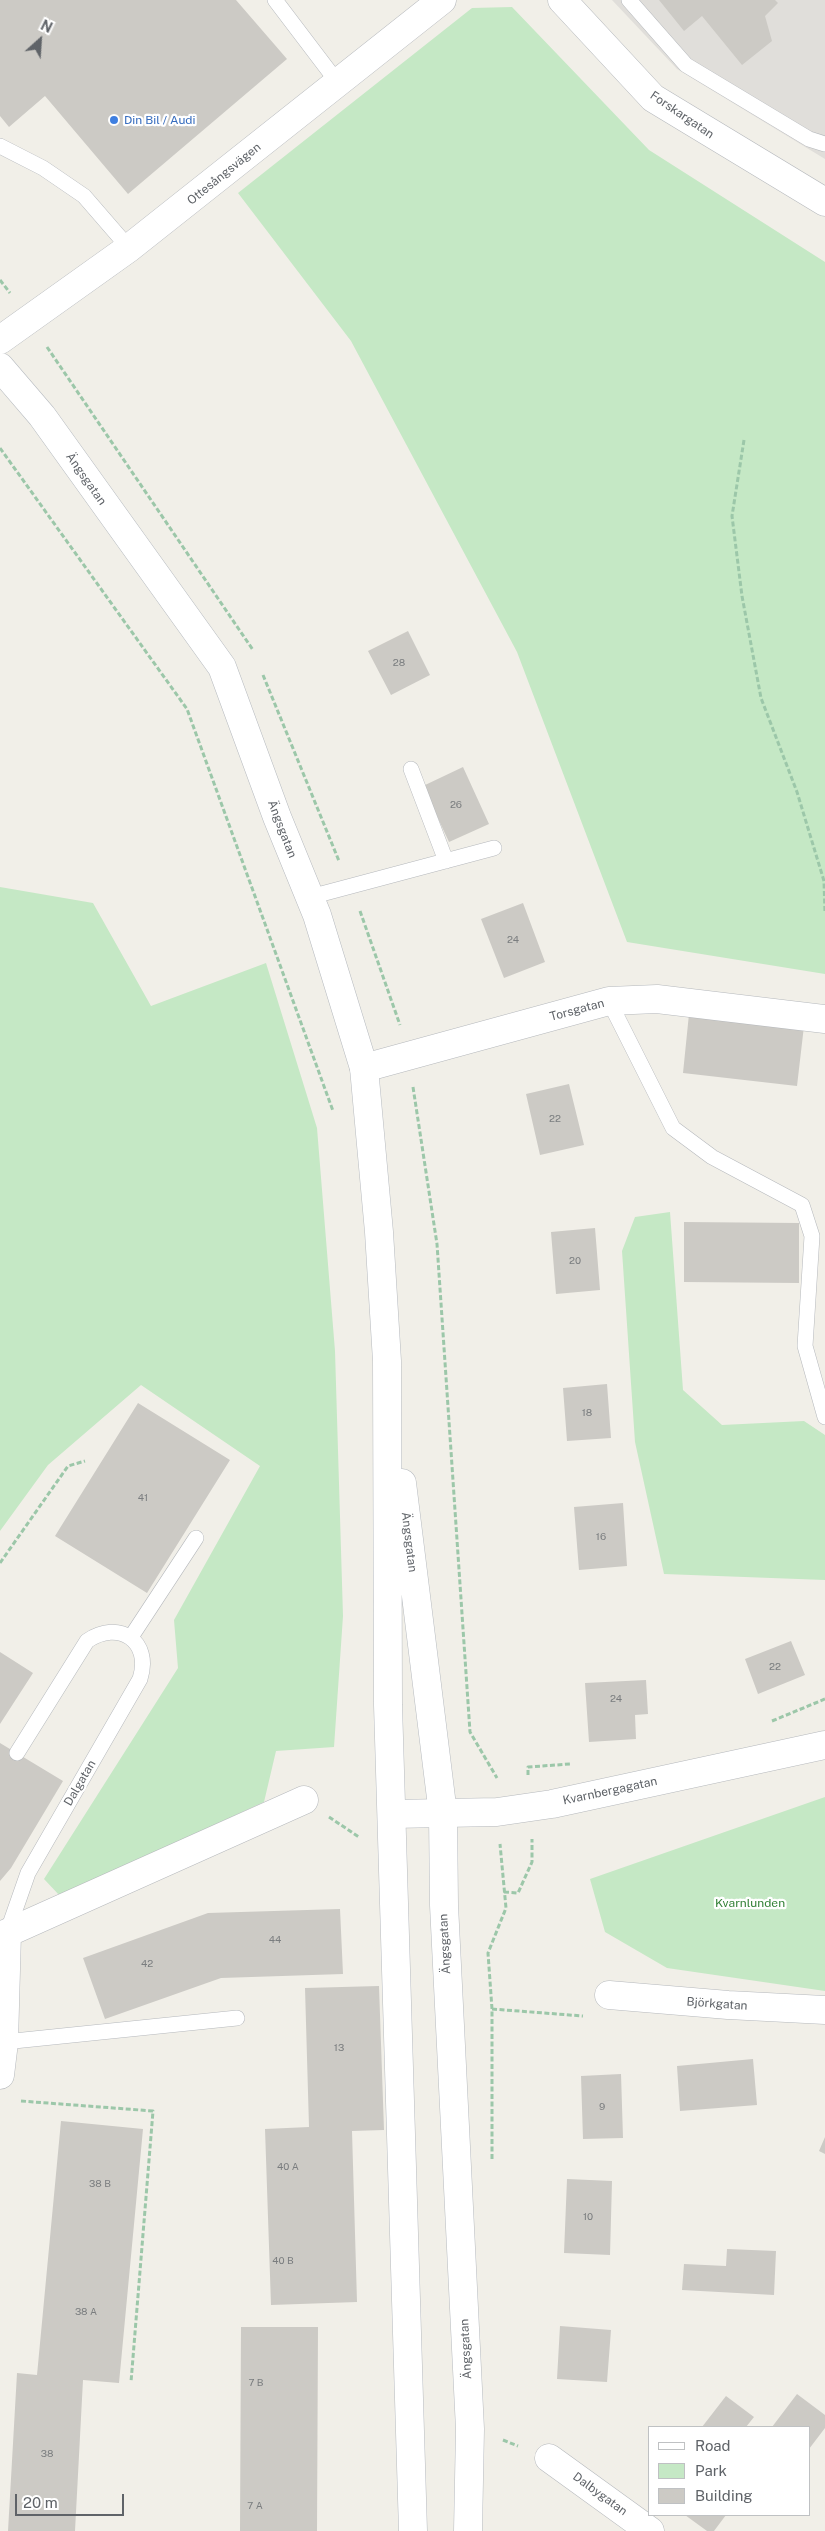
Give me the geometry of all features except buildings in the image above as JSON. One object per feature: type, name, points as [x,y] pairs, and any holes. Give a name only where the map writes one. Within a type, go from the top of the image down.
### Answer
[{"type":"main road","name":"Ottesångsvägen","points":[[0,340],[129,248],[442,0]]},
{"type":"main road","name":"Forskargatan","points":[[562,0],[653,98],[825,202]]},
{"type":"main road","name":"Ängsgatan","points":[[0,367],[42,416],[222,667],[277,817],[310,897],[364,1068],[379,1232],[387,1361],[388,1705],[413,2531]]},
{"type":"main road","name":"Torsgatan","points":[[364,1068],[609,1001],[657,999],[825,1019]]},
{"type":"main road","name":"Ängsgatan","points":[[387,1361],[443,1814],[444,1906],[470,2429],[468,2531]]},
{"type":"main road","name":"Kvarnbergagatan","points":[[392,1814],[497,1812],[552,1804],[825,1745]]},
{"type":"main road","points":[[4,1927],[304,1800]]},
{"type":"main road","name":"Dalgatan","points":[[0,2075],[4,2042],[4,1927]]},
{"type":"main road","name":"Björkgatan","points":[[609,1995],[728,2005],[825,2010]]},
{"type":"main road","name":"Dalbygatan","points":[[549,2458],[650,2531]]},
{"type":"lane","points":[[275,0],[338,83]]},
{"type":"lane","points":[[629,0],[686,65],[809,139],[825,144]]},
{"type":"lane","points":[[0,146],[43,168],[84,196],[129,248]]},
{"type":"lane","points":[[411,768],[446,861]]},
{"type":"lane","points":[[310,897],[494,848]]},
{"type":"lane","points":[[609,1001],[673,1128],[712,1157],[802,1205],[812,1236],[805,1346],[825,1417]]},
{"type":"lane","points":[[17,1753],[87,1640],[97,1634],[109,1631],[120,1632],[131,1637],[196,1538]]},
{"type":"lane","name":"Dalgatan","points":[[4,1927],[28,1874],[140,1679],[143,1658],[139,1647],[131,1637]]},
{"type":"lane","points":[[4,2042],[237,2018]]},
{"type":"path","points":[[744,440],[732,516],[742,596],[761,698],[797,792],[822,872],[825,913]]},
{"type":"path","points":[[0,448],[187,709],[336,1120]]},
{"type":"path","points":[[0,1563],[68,1466],[85,1461]]},
{"type":"path","points":[[304,1800],[359,1837],[359,1828]]},
{"type":"path","points":[[492,2009],[586,2016],[609,1995]]},
{"type":"path","points":[[20,2100],[153,2111],[131,2382]]},
{"type":"shaded area","points":[[612,0],[825,0],[825,159],[677,69]]},
{"type":"green space","points":[[512,7],[649,150],[825,262],[825,974],[627,942],[517,652],[351,341],[238,193],[472,8]]},
{"type":"green space","points":[[0,887],[93,903],[151,1006],[266,963],[317,1128],[335,1351],[343,1616],[334,1747],[276,1751],[264,1802],[60,1896],[44,1879],[178,1668],[174,1620],[260,1466],[141,1385],[48,1465],[0,1531]]},
{"type":"green space","points":[[670,1212],[683,1390],[722,1425],[804,1421],[825,1435],[825,1580],[664,1574],[635,1442],[622,1251],[635,1217]]},
{"type":"green space","name":"Kvarnlunden","points":[[825,1797],[825,1991],[667,1968],[605,1932],[590,1879]]},
{"type":"place","name":"Din Bil / Audi","points":[[114,120]]}]
